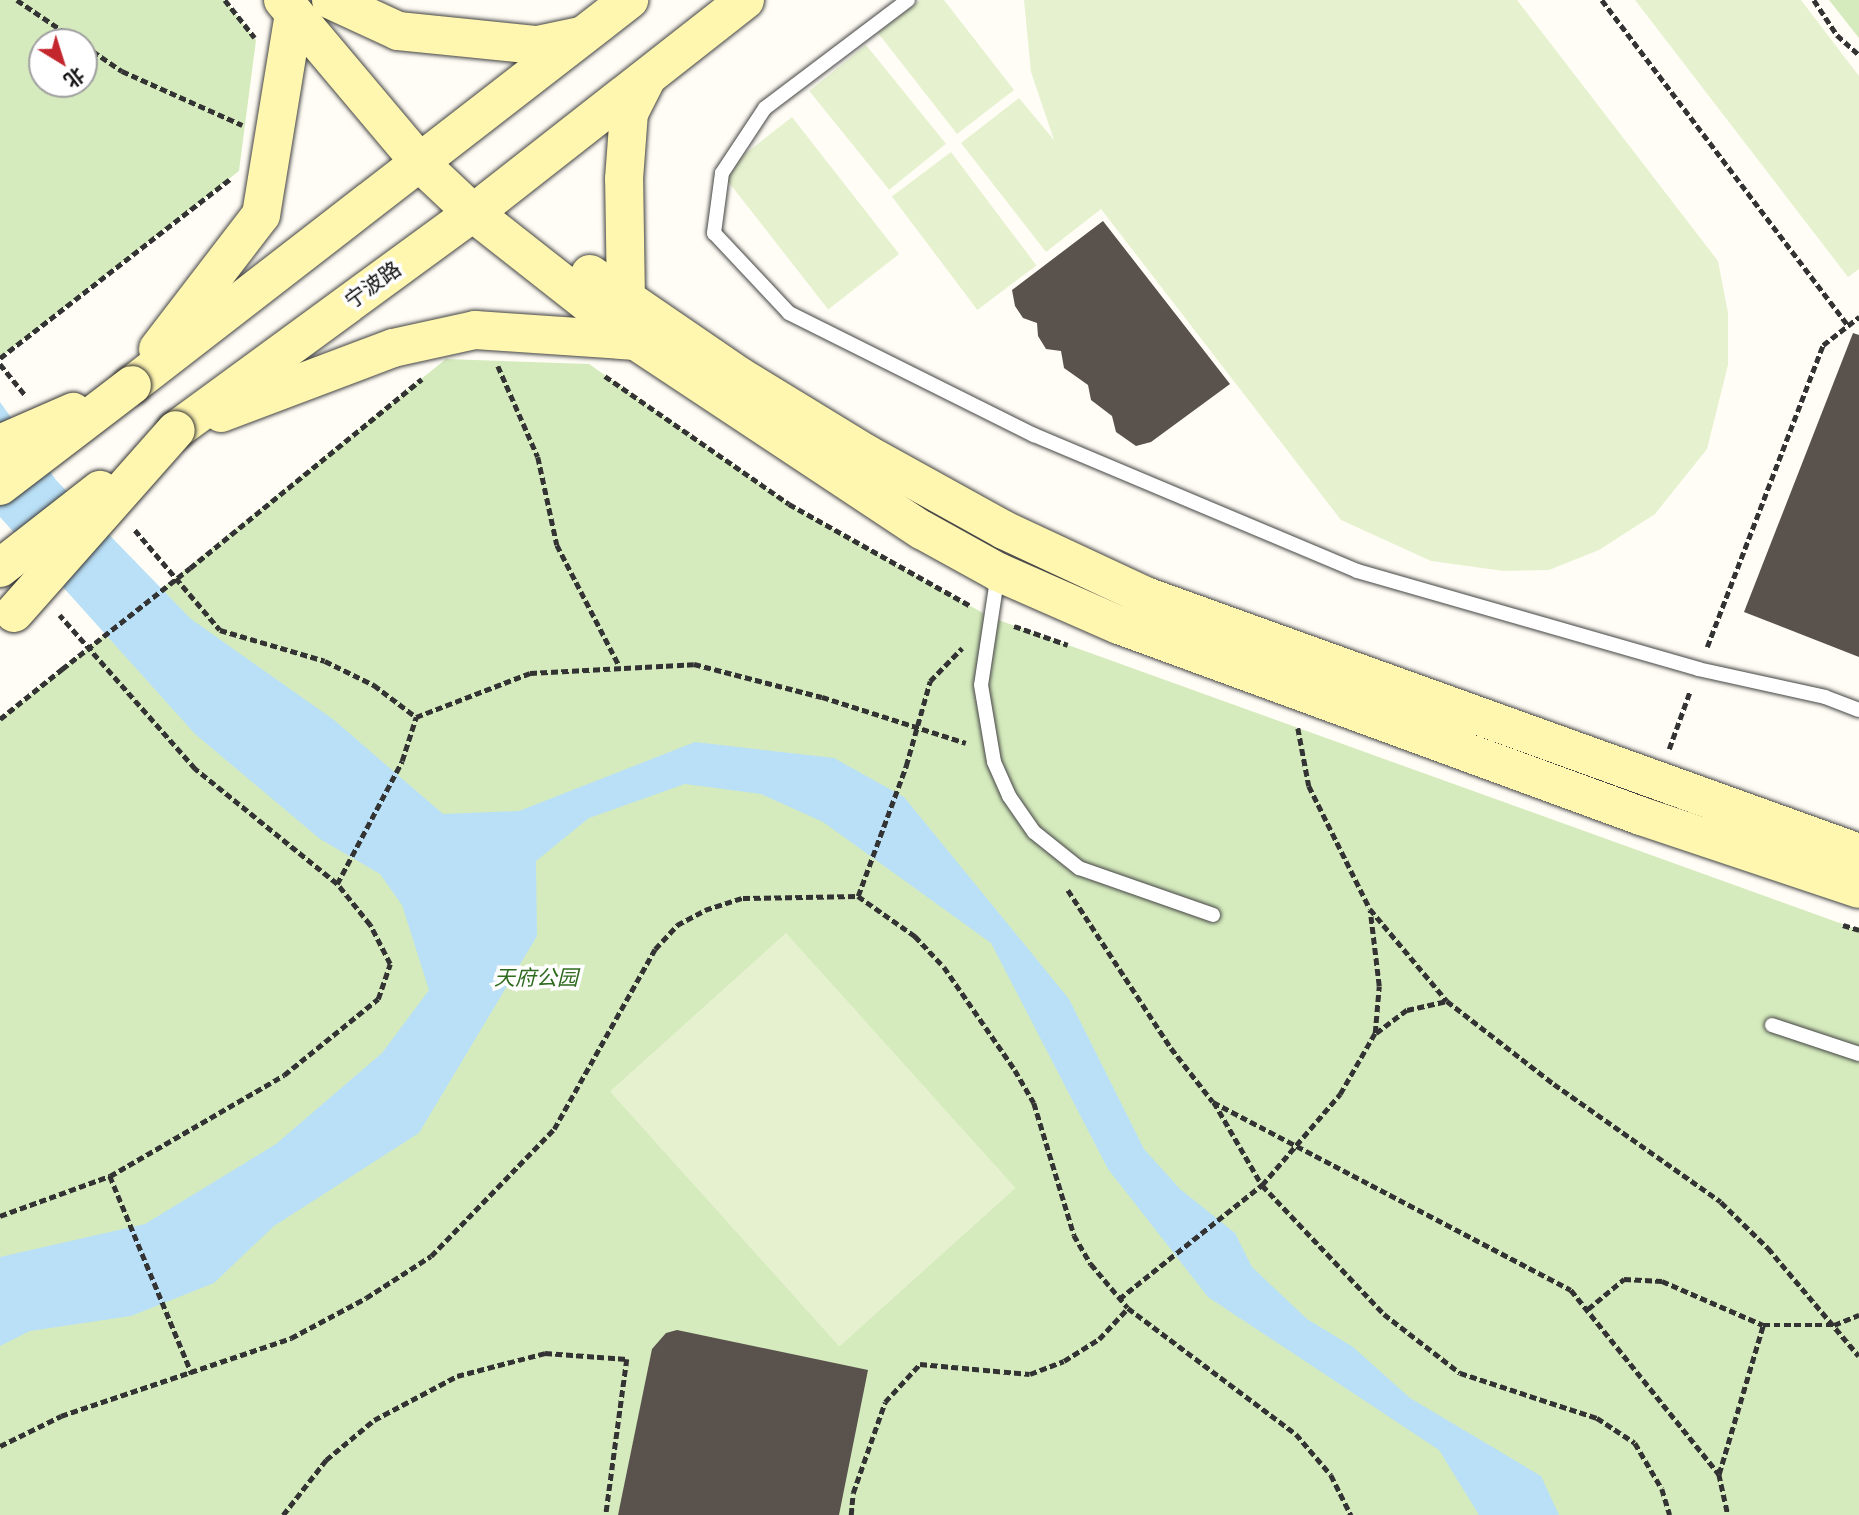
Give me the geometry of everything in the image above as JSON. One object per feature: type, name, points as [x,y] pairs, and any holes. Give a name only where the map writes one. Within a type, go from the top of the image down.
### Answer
[{"type":"street","points":[[331,0],[398,31],[537,45],[583,36]]},
{"type":"street","points":[[0,486],[430,157],[629,0]]},
{"type":"street","name":"宁波路","points":[[0,568],[176,430],[481,206],[745,0]]},
{"type":"street","points":[[0,444],[132,385],[261,215],[254,135],[296,5]]},
{"type":"street","points":[[296,5],[430,157],[481,206],[636,341],[922,530],[998,572],[1119,625],[1641,816],[1859,889]]},
{"type":"street","points":[[626,300],[624,179],[629,113],[647,78]]},
{"type":"street","points":[[481,206],[739,376],[867,454],[1004,530],[1112,580],[1859,853]]},
{"type":"street","points":[[7,622],[176,430],[393,348],[475,330],[636,341]]},
{"type":"lane","points":[[908,0],[765,108],[722,173],[714,233],[789,313],[1034,435],[1357,571],[1698,669],[1825,697],[1859,710]]},
{"type":"lane","points":[[998,572],[981,685],[994,762],[1009,796],[1034,832],[1079,868],[1213,915]]},
{"type":"lane","points":[[1772,1025],[1859,1054]]},
{"type":"path","points":[[17,0],[58,28]]},
{"type":"path","points":[[225,0],[256,40],[255,52]]},
{"type":"path","points":[[1602,0],[1849,325]]},
{"type":"path","points":[[1814,0],[1837,35],[1859,55]]},
{"type":"path","points":[[98,55],[122,71],[254,135]]},
{"type":"path","points":[[246,114],[254,135]]},
{"type":"path","points":[[0,358],[239,171]]},
{"type":"path","points":[[1658,779],[1822,345],[1859,317]]},
{"type":"path","points":[[496,361],[538,457],[556,545],[619,665]]},
{"type":"path","points":[[0,364],[34,405]]},
{"type":"path","points":[[127,520],[220,630],[326,661],[374,685],[416,717]]},
{"type":"path","points":[[0,719],[190,568]]},
{"type":"path","points":[[0,1216],[110,1176],[285,1074],[378,999],[390,964],[370,925],[337,884],[195,769],[57,613]]},
{"type":"path","points":[[858,896],[906,766],[930,681],[990,617]]},
{"type":"path","points":[[416,717],[530,673],[619,665],[694,664],[961,739],[994,762]]},
{"type":"path","points":[[337,884],[349,867],[402,761],[416,717]]},
{"type":"path","points":[[1297,726],[1309,786],[1370,909],[1447,1001],[1554,1084],[1721,1202],[1768,1248],[1859,1356]]},
{"type":"path","points":[[1066,887],[1171,1048],[1213,1102],[1262,1185],[1384,1314],[1460,1373],[1597,1418],[1635,1443],[1662,1489],[1670,1515]]},
{"type":"path","points":[[0,1446],[61,1416],[192,1374],[291,1338],[431,1256],[554,1129],[655,949],[677,925],[705,910],[743,898],[858,896],[915,936],[944,967],[1015,1070],[1034,1103],[1074,1236],[1119,1299],[1296,1434],[1331,1475],[1351,1515]]},
{"type":"path","points":[[1370,909],[1379,986],[1375,1034]]},
{"type":"path","points":[[1119,1299],[1262,1185],[1340,1094],[1375,1034],[1407,1010],[1447,1001]]},
{"type":"path","points":[[1213,1102],[1299,1144],[1571,1290],[1718,1474],[1728,1515]]},
{"type":"path","points":[[110,1176],[192,1374]]},
{"type":"path","points":[[1588,1309],[1624,1279],[1662,1281],[1763,1325],[1834,1325],[1859,1315]]},
{"type":"path","points":[[851,1515],[853,1493],[886,1402],[920,1364],[1030,1374],[1064,1361],[1099,1339],[1128,1308]]},
{"type":"path","points":[[1718,1474],[1763,1325]]},
{"type":"path","points":[[283,1515],[326,1460],[374,1420],[457,1376],[545,1353],[627,1359],[606,1515]]},
{"type":"green space","points":[[0,0],[225,0],[256,40],[239,171],[0,358]]},
{"type":"green space","points":[[920,0],[944,0],[1014,90],[957,134],[878,33]]},
{"type":"green space","points":[[1024,0],[1517,0],[1718,261],[1728,313],[1728,365],[1707,449],[1655,514],[1599,550],[1549,570],[1504,571],[1431,561],[1341,520],[1101,209],[1046,252],[961,143],[1019,98],[1054,140],[1031,72]]},
{"type":"green space","points":[[1635,0],[1801,0],[1859,76],[1859,269],[1848,277]]},
{"type":"green space","points":[[1829,0],[1859,0],[1859,38]]},
{"type":"green space","points":[[866,45],[946,144],[889,190],[809,91]]},
{"type":"green space","points":[[792,117],[899,254],[828,310],[721,172]]},
{"type":"green space","points":[[951,152],[1036,265],[977,310],[892,197]]},
{"type":"green space","name":"天府公园","points":[[446,359],[589,364],[789,504],[990,617],[1859,930],[1859,1515],[0,1515],[0,719]]},
{"type":"green space","points":[[786,933],[1016,1188],[839,1346],[610,1092]]},
{"type":"water","points":[[0,402],[56,480],[191,619],[334,720],[443,814],[519,811],[695,742],[834,758],[904,797],[1069,999],[1144,1149],[1180,1189],[1235,1233],[1252,1267],[1307,1319],[1353,1347],[1410,1398],[1541,1476],[1559,1515],[1479,1515],[1439,1450],[1208,1297],[1108,1169],[991,943],[823,822],[761,794],[685,784],[589,818],[536,861],[537,936],[419,1133],[274,1226],[214,1283],[131,1316],[30,1331],[0,1346],[0,1257],[145,1224],[276,1144],[382,1053],[429,990],[402,905],[380,874],[320,839],[195,734],[0,517]]},
{"type":"building","points":[[1103,221],[1230,384],[1151,442],[1136,446],[1116,432],[1112,416],[1091,400],[1088,385],[1064,368],[1061,351],[1046,349],[1038,336],[1037,323],[1023,318],[1015,306],[1012,290]]},
{"type":"building","points":[[1853,333],[1859,335],[1859,657],[1744,612]]},
{"type":"building","points":[[677,1330],[868,1370],[839,1515],[618,1515],[652,1349],[666,1333]]}]
